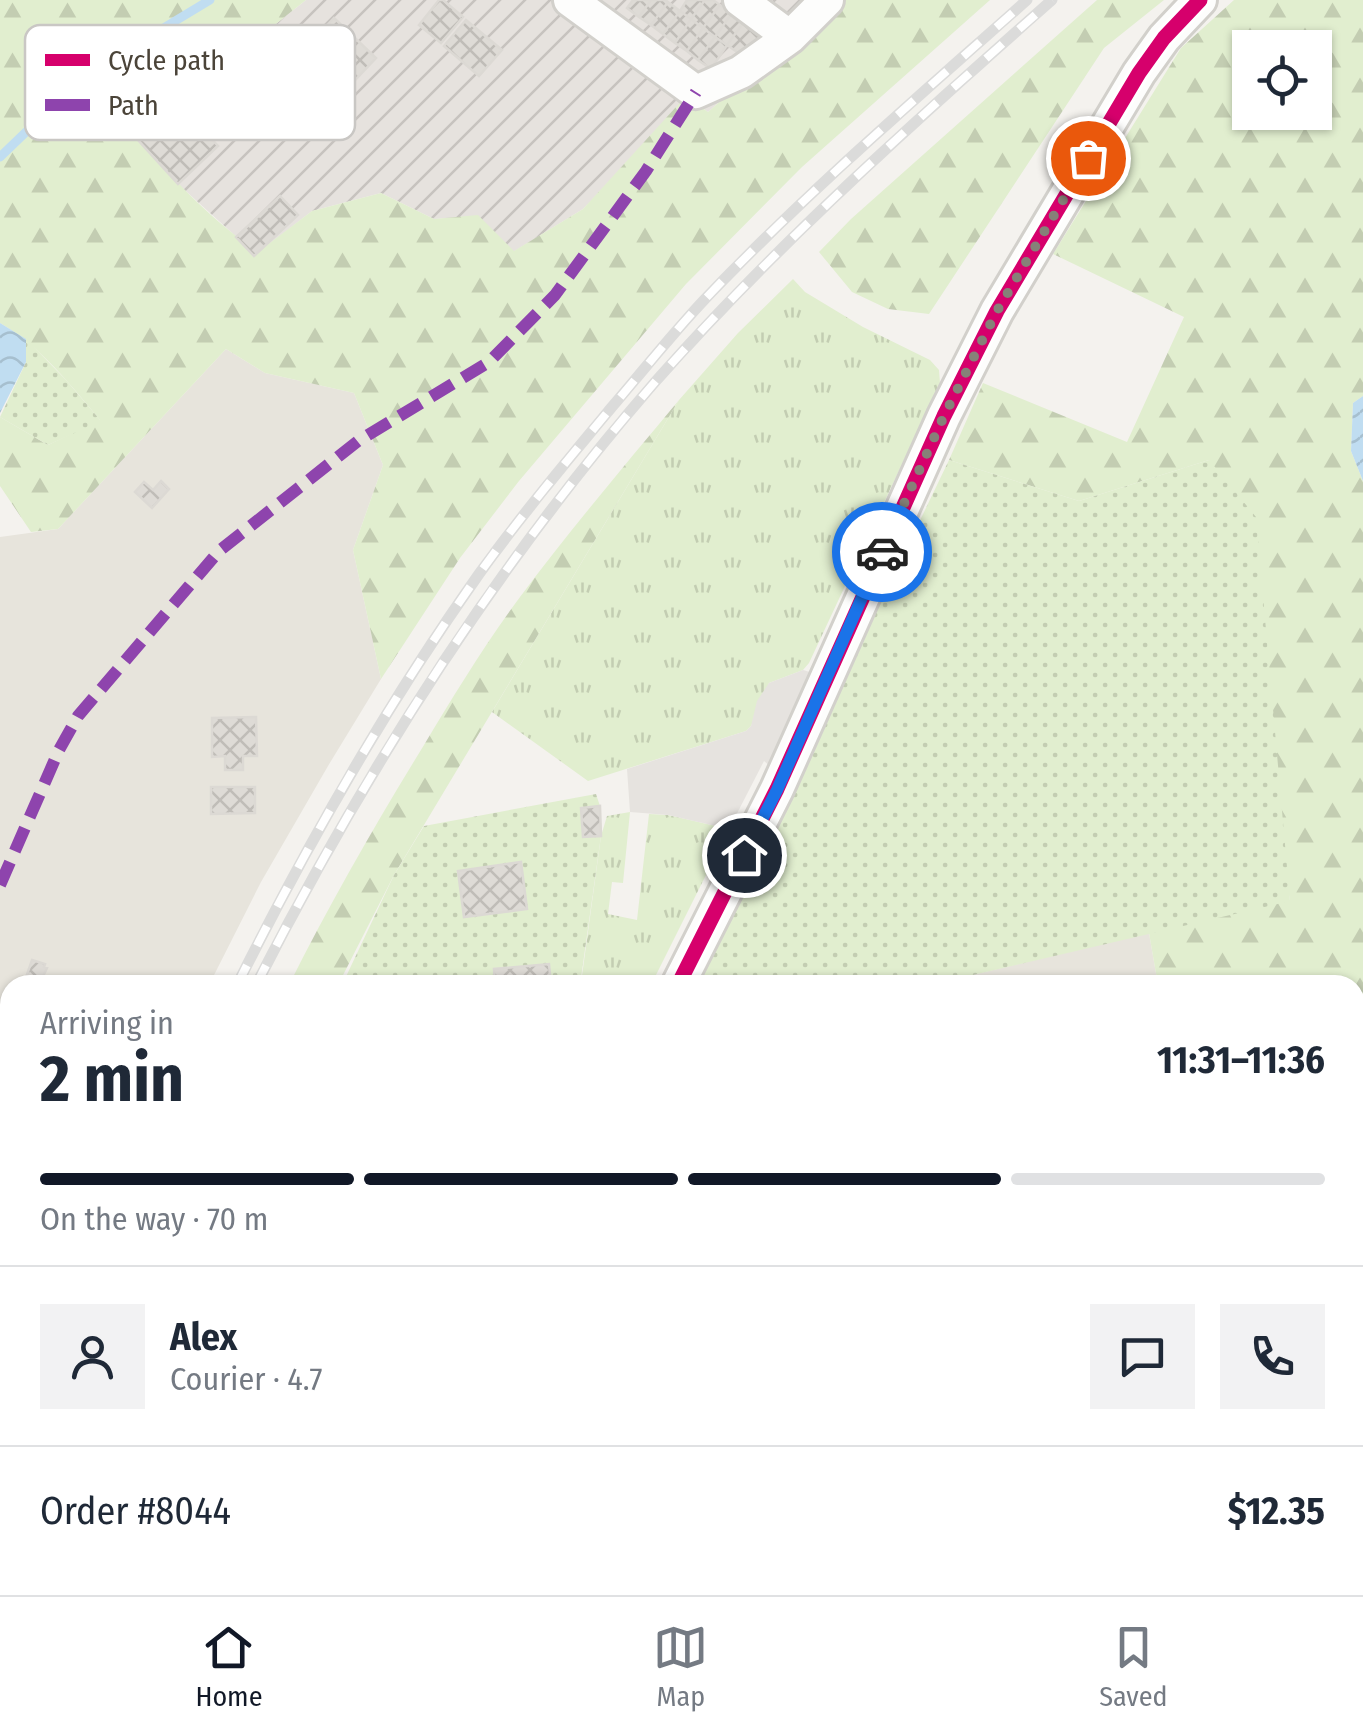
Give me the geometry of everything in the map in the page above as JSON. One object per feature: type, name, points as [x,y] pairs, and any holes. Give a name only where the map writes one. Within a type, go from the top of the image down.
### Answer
[{"type":"street","points":[[570,0],[696,92],[741,72],[790,37],[826,0]]},
{"type":"street","points":[[740,0],[790,37]]},
{"type":"street","points":[[683,975],[777,790],[944,416],[997,311],[1139,73],[1164,38],[1200,0]]},
{"type":"shaded area","points":[[306,0],[835,0],[708,112],[690,99],[583,209],[513,252],[478,216],[434,219],[381,193],[312,211],[258,253],[178,184],[138,140],[355,140],[355,25],[274,25]]},
{"type":"shaded area","points":[[226,349],[265,373],[354,393],[383,465],[353,550],[381,679],[261,882],[214,975],[0,975],[0,537],[58,529]]},
{"type":"shaded area","points":[[803,670],[827,677],[770,766],[764,761],[729,829],[668,815],[630,812],[627,769],[746,731],[757,701],[769,683]]},
{"type":"shaded area","points":[[1149,933],[1156,975],[972,975]]},
{"type":"green space","points":[[0,0],[306,0],[274,25],[25,25],[25,140],[138,140],[205,210],[258,252],[312,211],[381,193],[434,219],[478,215],[514,251],[583,209],[686,96],[708,112],[835,0],[990,0],[802,167],[686,284],[519,481],[460,558],[381,679],[353,550],[383,465],[354,393],[265,373],[226,349],[58,529],[31,532],[0,486],[0,417],[48,445],[100,420],[42,355],[0,323]]},
{"type":"green space","points":[[1097,0],[1164,0],[1104,48],[929,314],[888,309],[852,292],[819,252]]},
{"type":"green space","points":[[1234,0],[1363,0],[1363,396],[1353,403],[1351,451],[1363,481],[1363,975],[1156,975],[1149,933],[1290,900],[1209,460],[1079,501],[949,460],[983,383],[1127,442],[1184,317],[1053,254],[1181,48]]},
{"type":"green space","points":[[793,279],[805,292],[863,327],[930,360],[939,370],[940,383],[803,670],[769,683],[746,731],[588,781],[492,712],[679,400],[738,333]]},
{"type":"green space","points":[[26,339],[101,421],[48,445],[0,417],[26,362]]},
{"type":"green space","points":[[679,400],[394,875],[343,975],[294,975],[371,834],[447,707],[482,651],[558,547]]},
{"type":"green space","points":[[949,460],[1079,501],[1209,460],[1256,517],[1290,901],[973,975],[702,975]]},
{"type":"green space","points":[[596,794],[601,836],[581,975],[347,975],[394,875],[424,826]]},
{"type":"green space","points":[[630,812],[623,883],[612,882],[608,914],[637,920],[649,814],[729,829],[656,975],[582,975],[607,816]]},
{"type":"water","points":[[0,323],[26,339],[26,362],[0,413]]},
{"type":"water","points":[[1363,396],[1363,481],[1351,451],[1353,403]]},
{"type":"building","points":[[439,0],[463,17],[441,43],[419,25]]},
{"type":"building","points":[[633,0],[651,0],[639,17],[627,8]]},
{"type":"building","points":[[651,0],[668,2],[651,25],[639,17]]},
{"type":"building","points":[[687,0],[705,0],[691,19],[680,11]]},
{"type":"building","points":[[705,0],[720,5],[703,28],[691,19]]},
{"type":"building","points":[[668,2],[680,11],[663,34],[651,25]]},
{"type":"building","points":[[720,5],[732,13],[715,37],[703,28]]},
{"type":"building","points":[[680,11],[691,19],[675,43],[663,34]]},
{"type":"building","points":[[732,13],[744,22],[727,45],[715,37]]},
{"type":"building","points":[[691,19],[703,28],[687,51],[675,43]]},
{"type":"building","points":[[466,20],[502,50],[479,76],[444,46]]},
{"type":"building","points":[[744,22],[764,37],[740,54],[727,45]]},
{"type":"building","points":[[703,28],[715,37],[698,60],[687,51]]},
{"type":"building","points":[[715,37],[727,45],[711,69],[698,60]]},
{"type":"building","points":[[355,38],[376,58],[355,80]]},
{"type":"building","points":[[138,140],[212,140],[218,146],[178,184]]},
{"type":"building","points":[[280,196],[298,215],[254,256],[236,237]]},
{"type":"building","points":[[161,481],[169,489],[152,508],[135,492],[144,482],[153,490]]},
{"type":"building","points":[[256,717],[257,756],[243,756],[243,770],[225,770],[225,756],[212,757],[212,718]]},
{"type":"building","points":[[211,787],[255,787],[255,813],[211,814]]},
{"type":"building","points":[[600,806],[601,836],[583,837],[581,808]]},
{"type":"building","points":[[521,862],[527,909],[464,917],[458,871]]},
{"type":"building","points":[[32,960],[47,968],[44,975],[27,975]]},
{"type":"building","points":[[549,964],[550,975],[494,975],[494,969]]},
{"type":"waterway","points":[[169,25],[210,0]]},
{"type":"waterway","points":[[0,157],[25,133]]},
{"type":"railway","points":[[242,975],[381,724],[479,574],[544,490],[681,326],[743,260],[1027,0]]},
{"type":"railway","points":[[261,975],[342,825],[437,671],[541,523],[597,452],[655,382],[749,281],[898,138],[1052,0]]},
{"type":"marked path","points":[[0,885],[59,750],[78,716],[219,551],[358,441],[489,362],[555,295],[646,171],[696,92]]},
{"type":"cycle path","points":[[683,975],[777,789],[944,416],[997,311],[1139,73],[1164,38],[1200,0]]},
{"type":"way so far","points":[[882,552],[997,311],[1088,158]]},
{"type":"route","points":[[744,855],[777,790],[882,552]]}]
